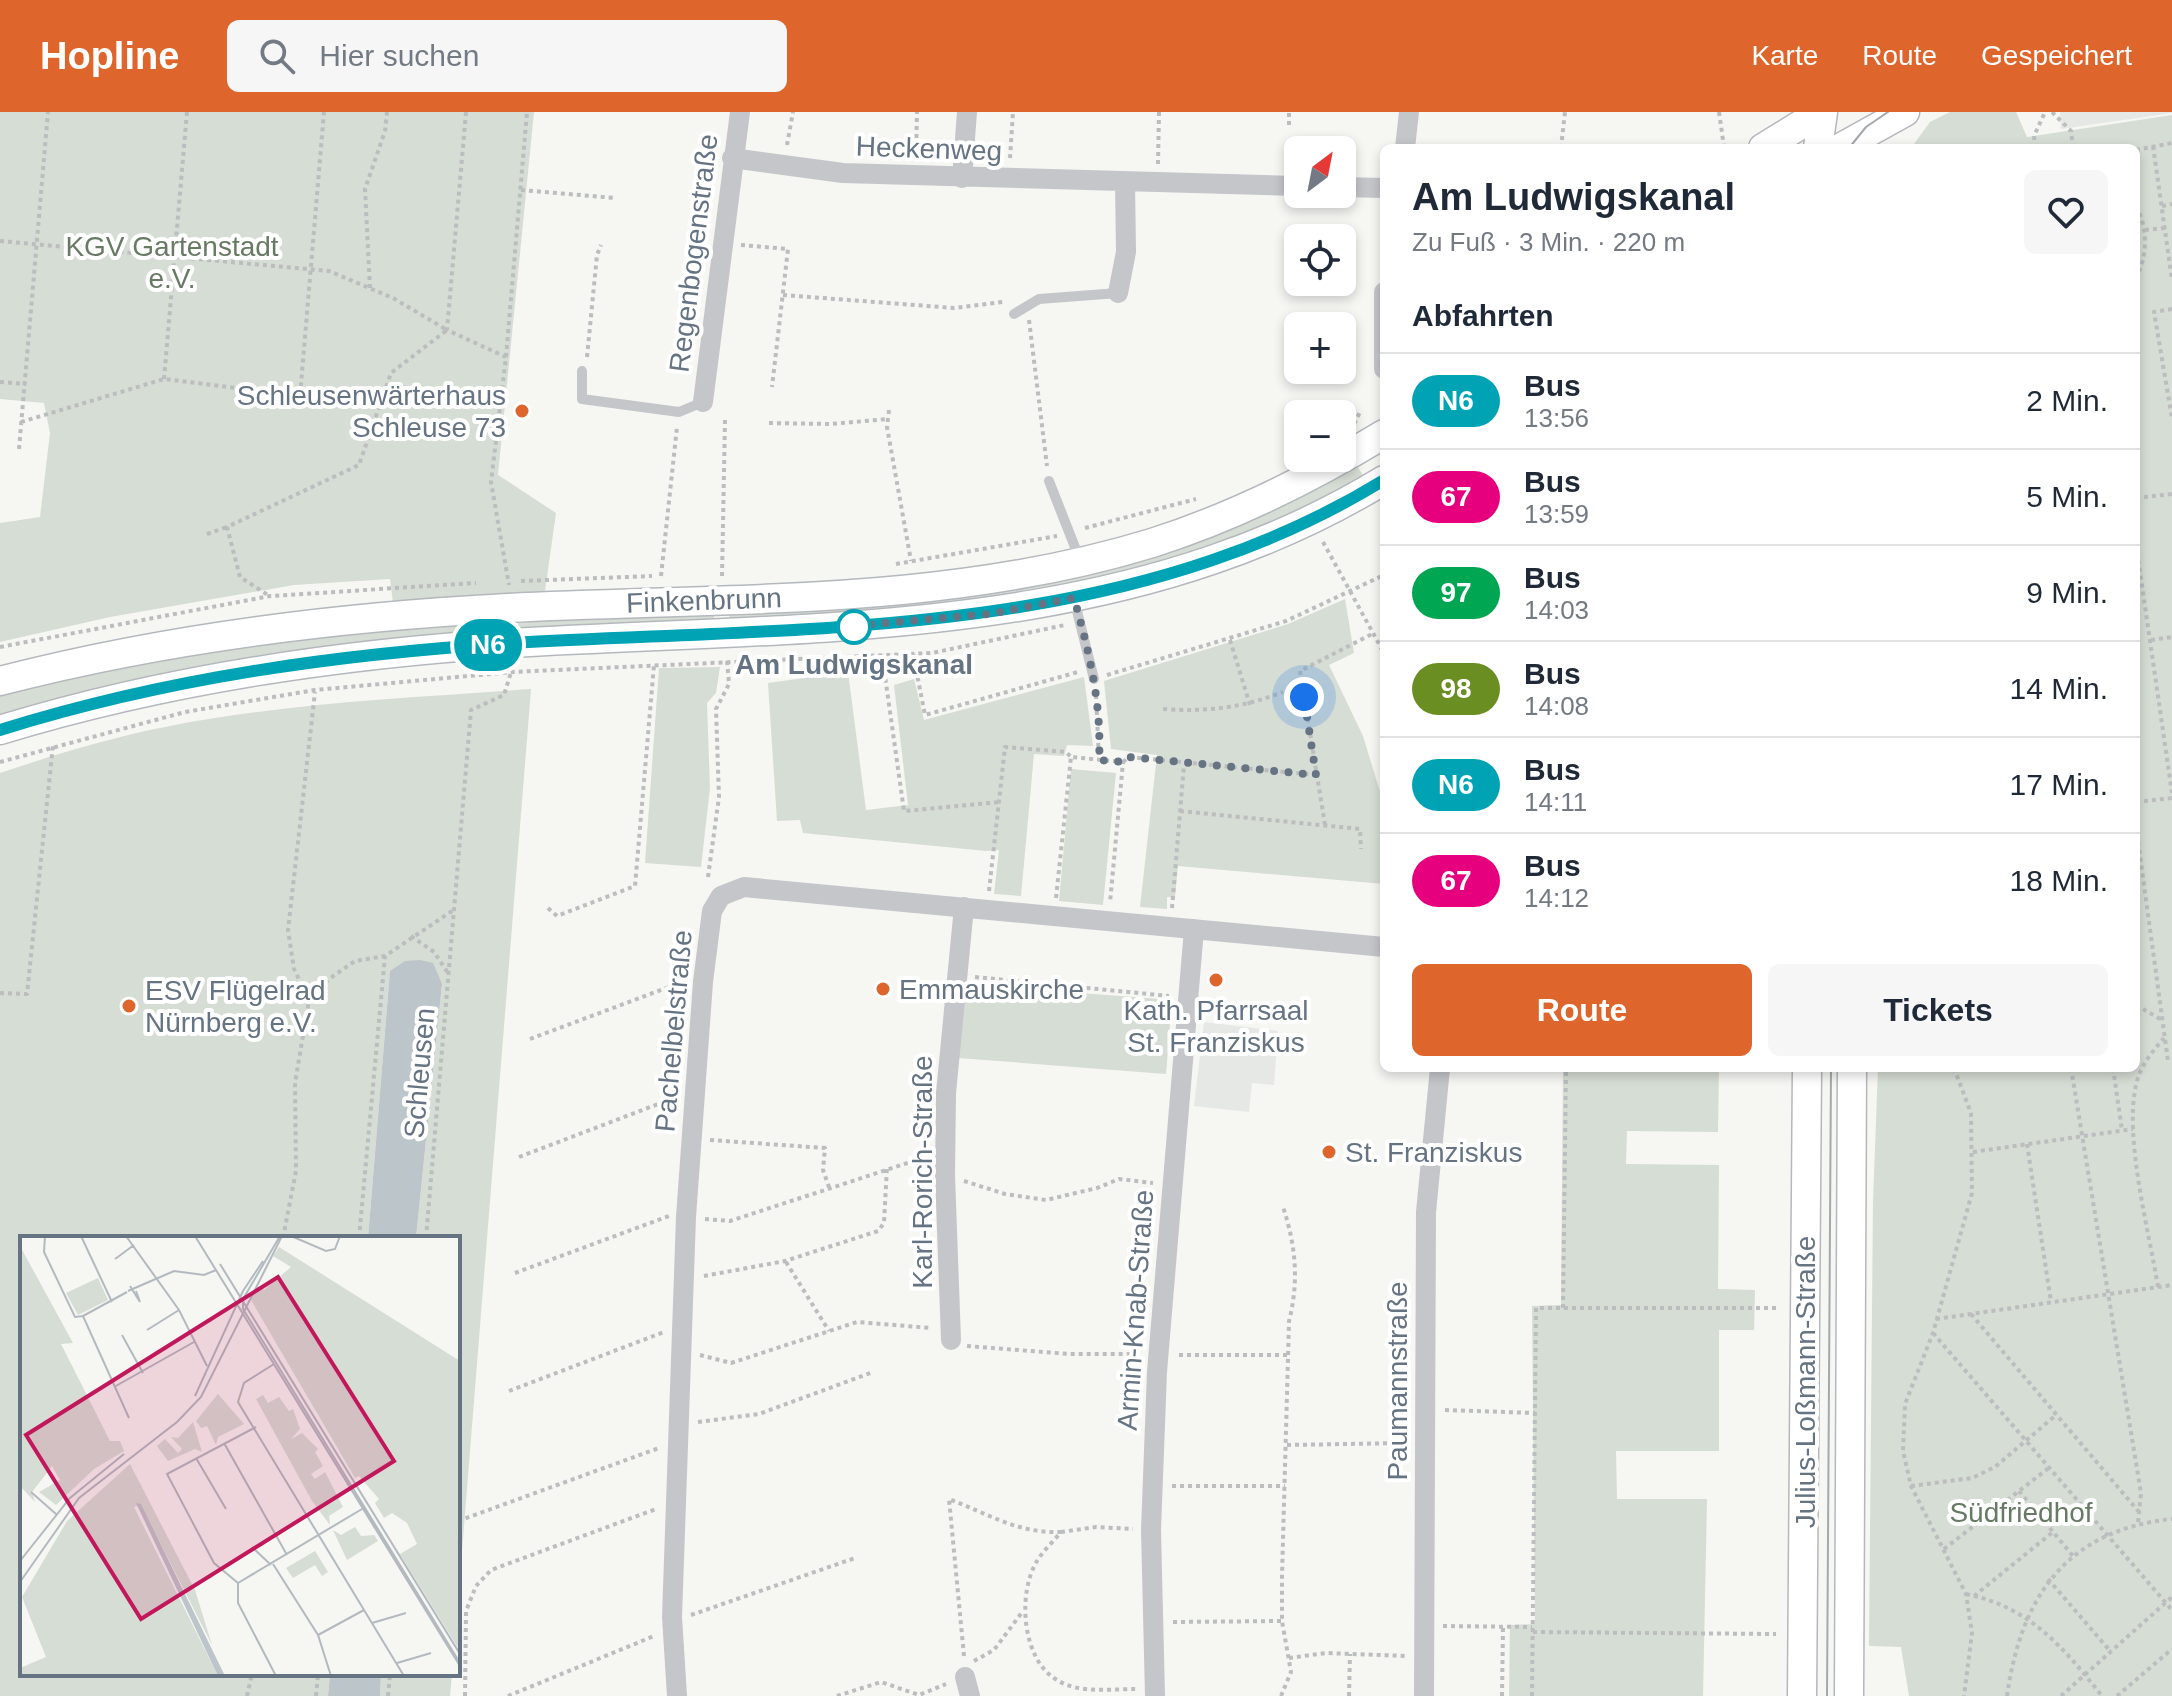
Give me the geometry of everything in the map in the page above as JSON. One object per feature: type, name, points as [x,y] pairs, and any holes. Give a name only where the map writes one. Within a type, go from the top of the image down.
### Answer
[{"type":"main road","points":[[1770,144],[1822,112]]},
{"type":"main road","points":[[1818,144],[1822,112]]},
{"type":"main road","points":[[1847,144],[1905,112]]},
{"type":"main road","name":"Finkenbrunn","points":[[0,681],[135,650],[258,630],[509,608],[898,590],[1003,577],[1081,562],[1151,543],[1238,511],[1312,476],[1380,436]]},
{"type":"main road","name":"Finkenbrunn","points":[[0,730],[151,690],[275,667],[510,643],[899,623],[989,614],[1074,598],[1229,552],[1319,514],[1380,482]]},
{"type":"main road","name":"Julius-Loßmann-Straße","points":[[1802,1696],[1807,1072]]},
{"type":"main road","name":"Julius-Loßmann-Straße","points":[[1849,1696],[1852,1072]]},
{"type":"street","name":"Regenbogenstraße","points":[[703,402],[740,112]]},
{"type":"street","points":[[962,178],[967,112]]},
{"type":"street","points":[[1405,144],[1409,112]]},
{"type":"street","name":"Heckenweg","points":[[732,158],[843,173],[1284,186]]},
{"type":"street","points":[[1118,293],[1126,252],[1125,182]]},
{"type":"street","points":[[1356,187],[1380,188]]},
{"type":"street","name":"Pachelbelstraße","points":[[677,1696],[672,1623],[686,1217],[703,982],[712,911],[721,896],[732,889],[744,887],[1380,947]]},
{"type":"street","name":"Karl-Rorich-Straße","points":[[951,1335],[944,1166],[946,1093],[964,907]]},
{"type":"street","name":"Armin-Knab-Straße","points":[[1155,1692],[1151,1530],[1158,1355],[1194,929]]},
{"type":"street","name":"Paumannstraße","points":[[1424,1696],[1426,1212],[1440,1072]]},
{"type":"lane","points":[[1014,314],[1024,305],[1039,299],[1118,293]]},
{"type":"lane","points":[[582,371],[582,399],[679,412],[703,402]]},
{"type":"lane","points":[[1049,481],[1081,562]]},
{"type":"lane","points":[[1074,598],[1093,674]]},
{"type":"path","points":[[19,449],[48,112]]},
{"type":"path","points":[[164,379],[187,112]]},
{"type":"path","points":[[21,422],[164,379],[300,396],[324,112]]},
{"type":"path","points":[[370,288],[365,189],[385,131],[387,112]]},
{"type":"path","points":[[207,534],[359,465],[391,373],[447,330],[466,112]]},
{"type":"path","points":[[509,608],[509,582],[491,482],[517,267],[527,112]]},
{"type":"path","points":[[784,166],[793,112]]},
{"type":"path","points":[[915,176],[917,112]]},
{"type":"path","points":[[1009,179],[1013,112]]},
{"type":"path","points":[[1158,182],[1159,112]]},
{"type":"path","points":[[1289,112],[1289,125]]},
{"type":"path","points":[[1561,144],[1565,112]]},
{"type":"path","points":[[1719,112],[1724,144]]},
{"type":"path","points":[[2035,144],[2034,136],[2045,112]]},
{"type":"path","points":[[2052,112],[2071,131],[2073,144]]},
{"type":"path","points":[[2140,149],[2172,143]]},
{"type":"path","points":[[2153,146],[2172,280]]},
{"type":"path","points":[[521,190],[615,198]]},
{"type":"path","points":[[2162,206],[2172,204]]},
{"type":"path","points":[[2140,217],[2145,230],[2140,263]]},
{"type":"path","points":[[2145,230],[2165,228]]},
{"type":"path","points":[[0,241],[329,271],[370,288],[447,330],[506,357]]},
{"type":"path","points":[[721,243],[788,249],[772,387]]},
{"type":"path","points":[[582,371],[597,255],[601,245]]},
{"type":"path","points":[[783,295],[954,308],[1010,302],[1024,305],[1029,319],[1049,481]]},
{"type":"path","points":[[2172,309],[2154,312],[2172,418]]},
{"type":"path","points":[[0,382],[26,384]]},
{"type":"path","points":[[889,410],[911,561]]},
{"type":"path","points":[[661,576],[679,412]]},
{"type":"path","points":[[769,423],[831,424],[888,419]]},
{"type":"path","points":[[722,576],[725,420]]},
{"type":"path","points":[[2140,498],[2172,494]]},
{"type":"path","points":[[896,564],[1067,533],[1209,496]]},
{"type":"path","points":[[227,527],[240,577],[270,596]]},
{"type":"path","points":[[1323,542],[1380,645]]},
{"type":"path","points":[[2140,571],[2172,796],[2140,801]]},
{"type":"path","points":[[568,577],[616,574],[676,576]]},
{"type":"path","points":[[707,576],[733,576]]},
{"type":"path","points":[[913,654],[925,715],[1230,640],[1351,593],[1380,577]]},
{"type":"path","points":[[1325,825],[1300,671],[1374,633]]},
{"type":"path","points":[[2150,640],[2172,637]]},
{"type":"path","points":[[1230,640],[1250,705]]},
{"type":"path","points":[[882,655],[904,811],[1000,802]]},
{"type":"path","points":[[0,762],[53,745],[185,712],[315,690],[512,672],[727,660],[729,684],[716,709],[719,797],[708,877]]},
{"type":"path","points":[[548,908],[557,916],[635,886],[654,665]]},
{"type":"path","name":"Schleusen","points":[[426,1236],[471,710],[504,695],[512,672]]},
{"type":"path","points":[[1093,674],[1100,737],[1099,760]]},
{"type":"path","points":[[283,1236],[296,1171],[295,1083],[309,1000],[294,969],[288,930],[315,690]]},
{"type":"path","points":[[1163,709],[1201,711],[1250,705],[1283,692]]},
{"type":"path","points":[[0,993],[27,994],[53,745]]},
{"type":"path","points":[[987,909],[1005,747],[1066,752],[1071,757],[1099,760],[1123,762],[1129,757],[1316,775]]},
{"type":"path","points":[[1054,916],[1071,757]]},
{"type":"path","points":[[1108,921],[1123,762]]},
{"type":"path","points":[[1170,926],[1184,764]]},
{"type":"path","points":[[1180,811],[1360,829],[1361,849]]},
{"type":"path","points":[[2140,856],[2168,1061]]},
{"type":"path","points":[[309,1000],[355,961],[385,956],[452,911]]},
{"type":"path","points":[[411,936],[434,952],[448,973]]},
{"type":"path","points":[[359,1236],[385,956]]},
{"type":"path","points":[[969,977],[1188,997]]},
{"type":"path","points":[[530,1039],[683,981],[703,982]]},
{"type":"path","points":[[2140,1007],[2162,1020]]},
{"type":"path","points":[[2158,1287],[2133,1129],[2136,1084],[2147,1057],[2164,1038]]},
{"type":"path","points":[[1563,1308],[1566,1072]]},
{"type":"path","points":[[1956,1072],[1971,1113],[1972,1193],[1933,1333],[1905,1404],[1903,1451],[1911,1486],[1966,1594],[1972,1633],[1964,1696]]},
{"type":"path","points":[[2072,1072],[2141,1493],[2138,1523]]},
{"type":"path","points":[[2114,1072],[2122,1130]]},
{"type":"path","points":[[519,1157],[674,1098],[695,1098]]},
{"type":"path","points":[[1973,1152],[2133,1129]]},
{"type":"path","points":[[692,1138],[825,1148],[823,1170],[829,1188]]},
{"type":"path","points":[[2027,1144],[2051,1302]]},
{"type":"path","points":[[515,1273],[665,1216],[730,1221],[887,1167],[927,1157],[1005,1194],[1046,1200],[1119,1179],[1171,1184]]},
{"type":"path","points":[[684,1275],[706,1276],[785,1261],[878,1231],[884,1223],[887,1167]]},
{"type":"path","points":[[1281,1696],[1291,1672],[1282,1621],[1289,1321],[1297,1292],[1294,1238],[1283,1207]]},
{"type":"path","points":[[785,1261],[829,1331]]},
{"type":"path","points":[[1936,1319],[2172,1285]]},
{"type":"path","points":[[1532,1696],[1536,1308],[1779,1308]]},
{"type":"path","points":[[1971,1314],[2139,1512]]},
{"type":"path","points":[[509,1391],[662,1332],[731,1363],[857,1322],[951,1335],[974,1348],[1158,1355],[1288,1355]]},
{"type":"path","points":[[1933,1333],[2172,1610]]},
{"type":"path","points":[[460,1520],[680,1432],[759,1414],[873,1372]]},
{"type":"path","points":[[1425,1409],[1535,1413]]},
{"type":"path","points":[[1911,1486],[1972,1478],[1995,1467],[2056,1415]]},
{"type":"path","points":[[1287,1445],[1425,1443]]},
{"type":"path","points":[[1944,1549],[2050,1467]]},
{"type":"path","points":[[1153,1486],[1285,1486]]},
{"type":"path","points":[[2019,1491],[2073,1556]]},
{"type":"path","points":[[1061,1532],[1035,1563],[1023,1610],[994,1650],[965,1666],[949,1499],[1012,1526],[1039,1533],[1096,1527],[1151,1530]]},
{"type":"path","points":[[465,1696],[466,1611],[476,1586],[491,1570],[677,1502]]},
{"type":"path","points":[[2007,1696],[2011,1666],[2028,1616],[2048,1579],[2073,1556],[2107,1534],[2138,1523],[2172,1519]]},
{"type":"path","points":[[1974,1596],[2053,1532]]},
{"type":"path","points":[[508,1696],[691,1615],[855,1558]]},
{"type":"path","points":[[2048,1579],[2111,1652]]},
{"type":"path","points":[[1966,1594],[1995,1601],[2028,1616],[2049,1632],[2102,1696]]},
{"type":"path","points":[[2061,1696],[2172,1597]]},
{"type":"path","points":[[1023,1610],[1038,1665],[1057,1681],[1084,1689],[1155,1692]]},
{"type":"path","points":[[1154,1622],[1282,1621]]},
{"type":"path","points":[[1424,1625],[1776,1634]]},
{"type":"path","points":[[1502,1696],[1503,1627]]},
{"type":"path","points":[[2117,1696],[2172,1649]]},
{"type":"path","points":[[1289,1658],[1350,1654],[1424,1656]]},
{"type":"path","points":[[1349,1696],[1350,1654]]},
{"type":"path","points":[[247,1696],[252,1676]]},
{"type":"path","points":[[316,1696],[318,1676]]},
{"type":"path","points":[[388,1696],[390,1676]]},
{"type":"path","points":[[837,1696],[881,1682],[919,1695],[967,1687]]},
{"type":"shaded area","points":[[2060,112],[2172,112],[2172,113],[2061,129]]},
{"type":"shaded area","points":[[405,961],[433,963],[442,984],[416,1236],[368,1236],[390,971]]},
{"type":"shaded area","points":[[1204,1022],[1278,1031],[1274,1085],[1252,1083],[1249,1112],[1194,1106]]},
{"type":"shaded area","points":[[330,1676],[381,1676],[380,1696],[328,1696]]},
{"type":"green space","name":"KGV Gartenstadt e.V.","points":[[0,112],[534,112],[498,475],[556,513],[545,591],[393,603],[390,579],[294,585],[110,617],[0,642],[0,523],[40,517],[50,433],[44,403],[0,399]]},
{"type":"green space","name":"Südfriedhof","points":[[1950,112],[2016,112],[2027,137],[2172,115],[2172,1696],[1909,1696],[1901,1647],[1869,1646],[1873,1202],[1878,1072],[2140,1072],[2140,144],[1914,144],[1930,122]]},
{"type":"green space","points":[[1356,464],[1364,477],[1291,514],[1216,545],[1089,582],[908,612],[729,621],[729,612],[1001,589],[1333,472],[1356,472]]},
{"type":"green space","points":[[1345,599],[1354,653],[1329,665],[1363,736],[1380,792],[1380,884],[1178,866],[1175,897],[1167,897],[1167,909],[1140,907],[1157,755],[1111,749],[1104,681],[1288,624]]},
{"type":"green space","points":[[714,612],[714,621],[518,631],[518,619]]},
{"type":"green space","points":[[501,620],[502,632],[0,717],[0,693],[50,680],[251,642]]},
{"type":"green space","points":[[720,667],[716,693],[707,703],[710,788],[701,867],[645,863],[659,668]]},
{"type":"green space","points":[[848,672],[866,810],[908,805],[894,685],[914,679],[924,720],[1084,677],[1093,746],[1067,745],[1064,756],[1034,754],[1021,896],[994,894],[999,850],[803,833],[800,820],[777,821],[768,683]]},
{"type":"green space","points":[[531,689],[460,1576],[460,1236],[416,1236],[442,984],[390,971],[368,1236],[20,1236],[20,1676],[330,1676],[328,1696],[0,1696],[0,773],[144,731],[255,712]]},
{"type":"green space","points":[[1071,769],[1116,773],[1103,905],[1059,901]]},
{"type":"green space","points":[[964,984],[1172,1000],[1166,1074],[958,1058]]},
{"type":"green space","points":[[1563,1072],[1719,1072],[1718,1132],[1627,1131],[1626,1164],[1719,1165],[1718,1289],[1755,1290],[1754,1330],[1719,1330],[1719,1451],[1616,1451],[1617,1499],[1707,1499],[1703,1696],[1509,1696],[1510,1625],[1535,1624],[1532,1306],[1561,1305]]},
{"type":"green space","points":[[381,1676],[452,1676],[450,1696],[380,1696]]},
{"type":"tram line","points":[[1852,144],[1866,127],[1888,112]]},
{"type":"tram line","points":[[1827,1696],[1831,1072]]},
{"type":"bus line","name":"N6","points":[[0,730],[66,710],[163,687],[275,667],[510,643],[952,619],[1030,607],[1161,575],[1229,552],[1319,514],[1380,482]]},
{"type":"place","name":"Schleusenwärterhaus Schleuse 73","points":[[522,411]]},
{"type":"place","name":"Am Ludwigskanal","points":[[854,627]]},
{"type":"place","name":"Kath. Pfarrsaal St. Franziskus","points":[[1216,980]]},
{"type":"place","name":"Emmauskirche","points":[[883,989]]},
{"type":"place","name":"ESV Flügelrad Nürnberg e.V.","points":[[129,1006]]},
{"type":"place","name":"St. Franziskus","points":[[1329,1152]]},
{"type":"route","points":[[854,627],[841,627],[952,619],[1074,598],[1094,679],[1100,737],[1099,760],[1123,762],[1129,757],[1316,775],[1304,697]]}]
